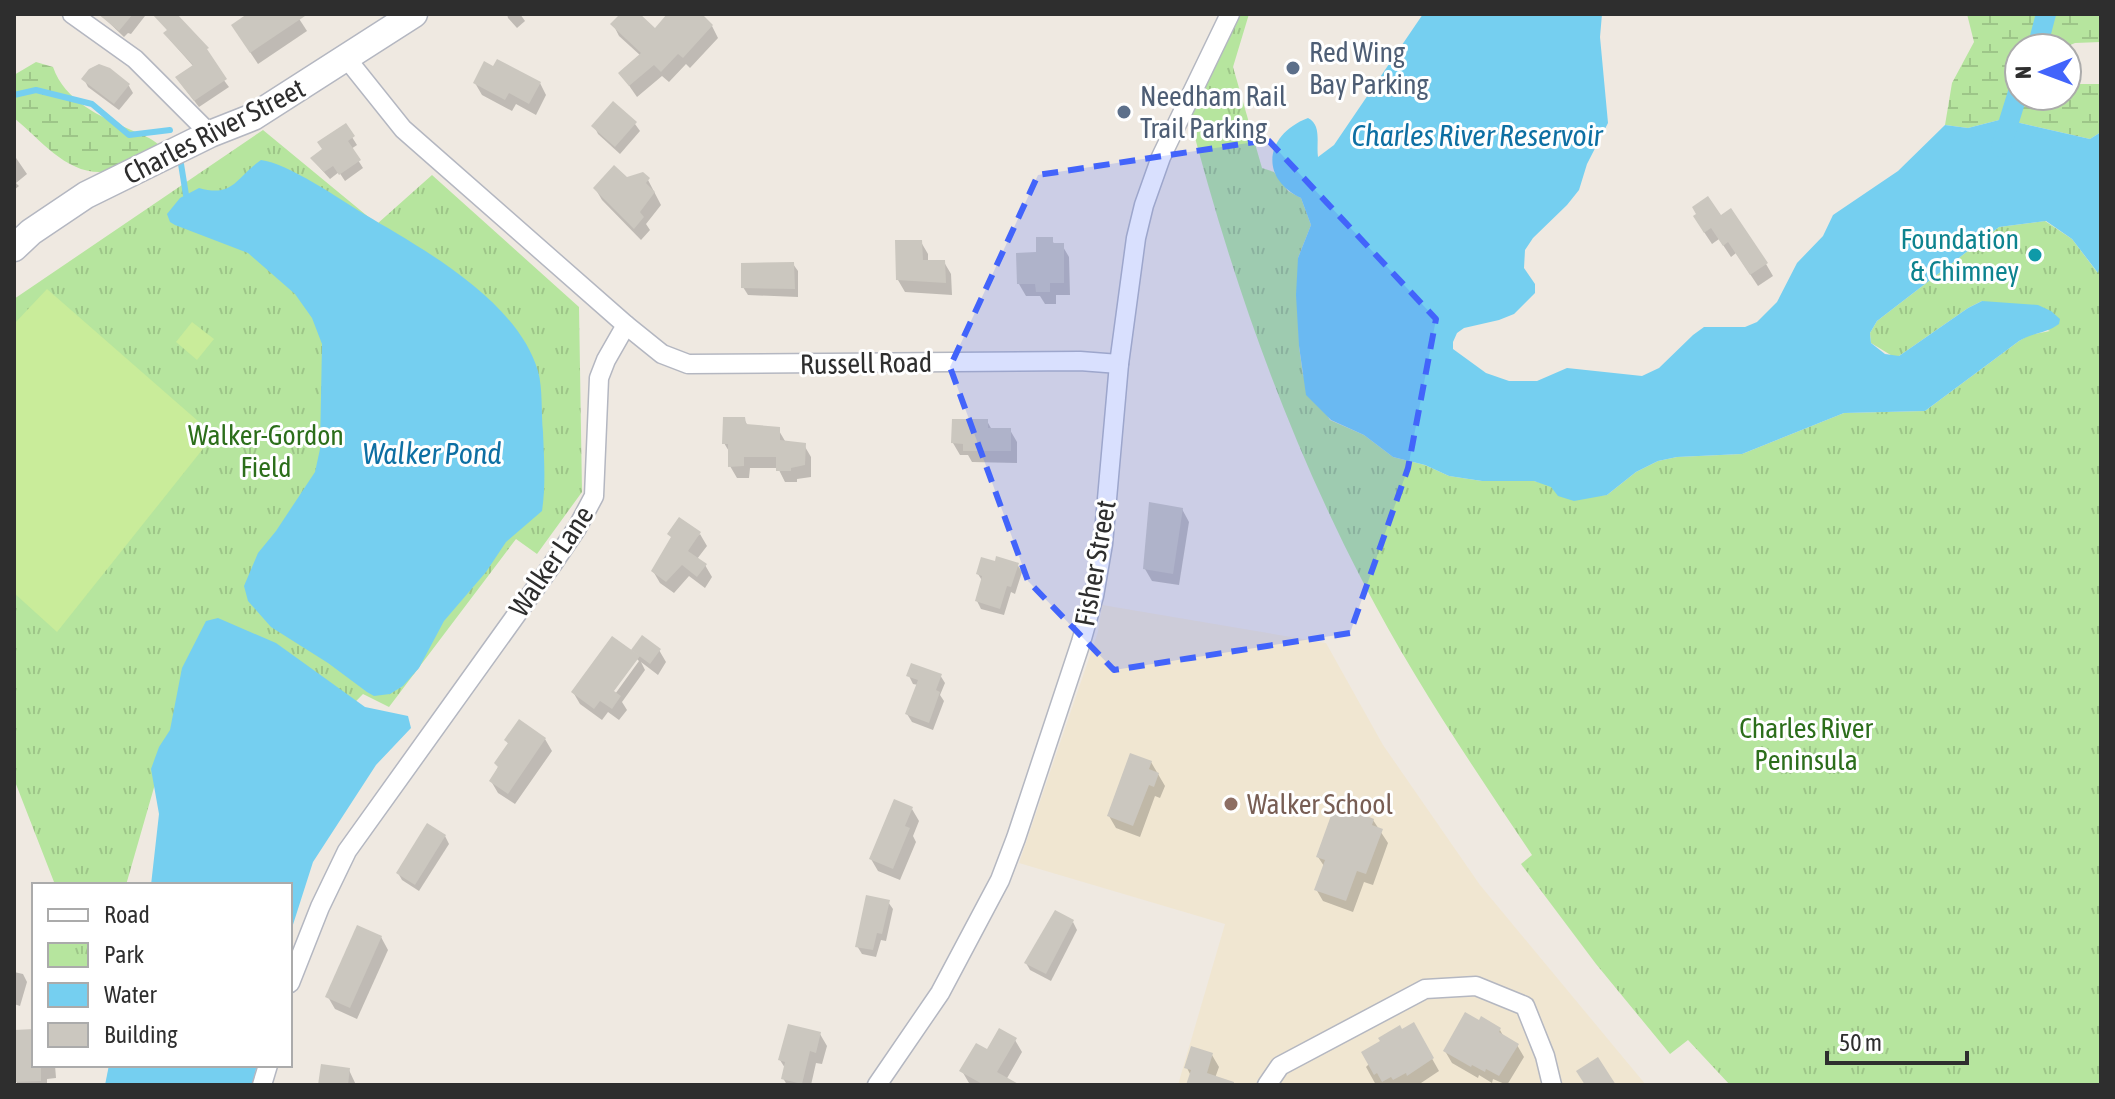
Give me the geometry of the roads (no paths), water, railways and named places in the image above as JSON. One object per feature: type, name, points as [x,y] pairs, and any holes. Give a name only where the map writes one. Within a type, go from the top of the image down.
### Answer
[{"type":"street","points":[[72,14],[135,59],[210,134]]},
{"type":"street","name":"Charles River Street","points":[[14,248],[31,232],[86,195],[210,134],[253,117],[414,14]]},
{"type":"street","name":"Fisher Street","points":[[877,1085],[940,993],[1000,880],[1081,642],[1094,596],[1104,529],[1119,364],[1136,238],[1161,157],[1230,14]]},
{"type":"street","points":[[347,59],[403,129],[626,325]]},
{"type":"street","name":"Russell Road","points":[[626,325],[662,354],[688,364],[1080,361],[1119,364]]},
{"type":"street","name":"Walker Lane","points":[[292,978],[320,907],[347,851],[552,565],[594,496],[599,378],[626,325]]},
{"type":"street","points":[[1267,1085],[1280,1066],[1425,989],[1476,986],[1525,1006],[1545,1056],[1552,1085]]},
{"type":"street","points":[[1537,1085],[1545,1056]]},
{"type":"water","name":"Charles River Reservoir","points":[[1423,14],[1602,14],[1600,37],[1608,123],[1587,164],[1579,190],[1525,250],[1524,268],[1535,284],[1535,293],[1514,314],[1464,328],[1457,333],[1453,342],[1453,349],[1486,373],[1509,381],[1537,381],[1567,368],[1642,376],[1659,368],[1704,327],[1745,327],[1757,322],[1777,302],[1797,263],[1823,236],[1833,215],[1898,171],[1945,125],[1968,128],[2003,119],[2090,139],[2101,132],[2101,260],[2098,273],[2072,239],[2046,221],[1999,227],[1877,321],[1870,333],[1871,343],[1885,354],[1899,356],[1982,301],[2038,305],[2060,319],[2059,324],[2019,341],[1925,411],[1844,413],[1742,454],[1677,457],[1658,461],[1636,472],[1607,495],[1574,501],[1558,496],[1551,487],[1534,481],[1482,481],[1449,476],[1425,465],[1393,457],[1364,435],[1331,420],[1306,395],[1296,295],[1298,258],[1311,225],[1301,198],[1278,179],[1273,168],[1273,156],[1283,134],[1308,118],[1317,130],[1318,157],[1334,145]]},
{"type":"water","name":"Walker Pond","points":[[261,160],[313,182],[465,279],[510,321],[527,345],[538,371],[544,462],[542,511],[506,542],[486,572],[444,621],[419,668],[403,686],[390,694],[374,696],[271,627],[248,601],[244,586],[258,553],[315,472],[320,449],[322,344],[312,318],[295,294],[248,253],[175,225],[167,214],[180,198],[199,188],[227,188]]},
{"type":"water","points":[[218,618],[276,643],[365,707],[408,716],[411,728],[376,765],[313,862],[292,928],[292,883],[151,883],[159,814],[151,769],[159,747],[170,730],[182,668],[206,621]]},
{"type":"water","points":[[109,1067],[256,1067],[252,1085],[105,1085]]},
{"type":"waterway","points":[[2041,32],[2046,14]]},
{"type":"waterway","points":[[14,95],[36,90],[92,104],[129,135],[170,130]]},
{"type":"waterway","points":[[2001,147],[2012,112]]},
{"type":"waterway","points":[[181,164],[186,195]]},
{"type":"place","name":"Red Wing Bay Parking","points":[[1293,68]]},
{"type":"place","name":"Needham Rail Trail Parking","points":[[1124,112]]},
{"type":"place","name":"Foundation & Chimney","points":[[2035,255]]},
{"type":"place","name":"Walker School","points":[[1231,804]]},
{"type":"park label","name":"Walker-Gordon Field","points":[[266,451]]},
{"type":"park label","name":"Charles River Peninsula","points":[[1806,744]]}]
